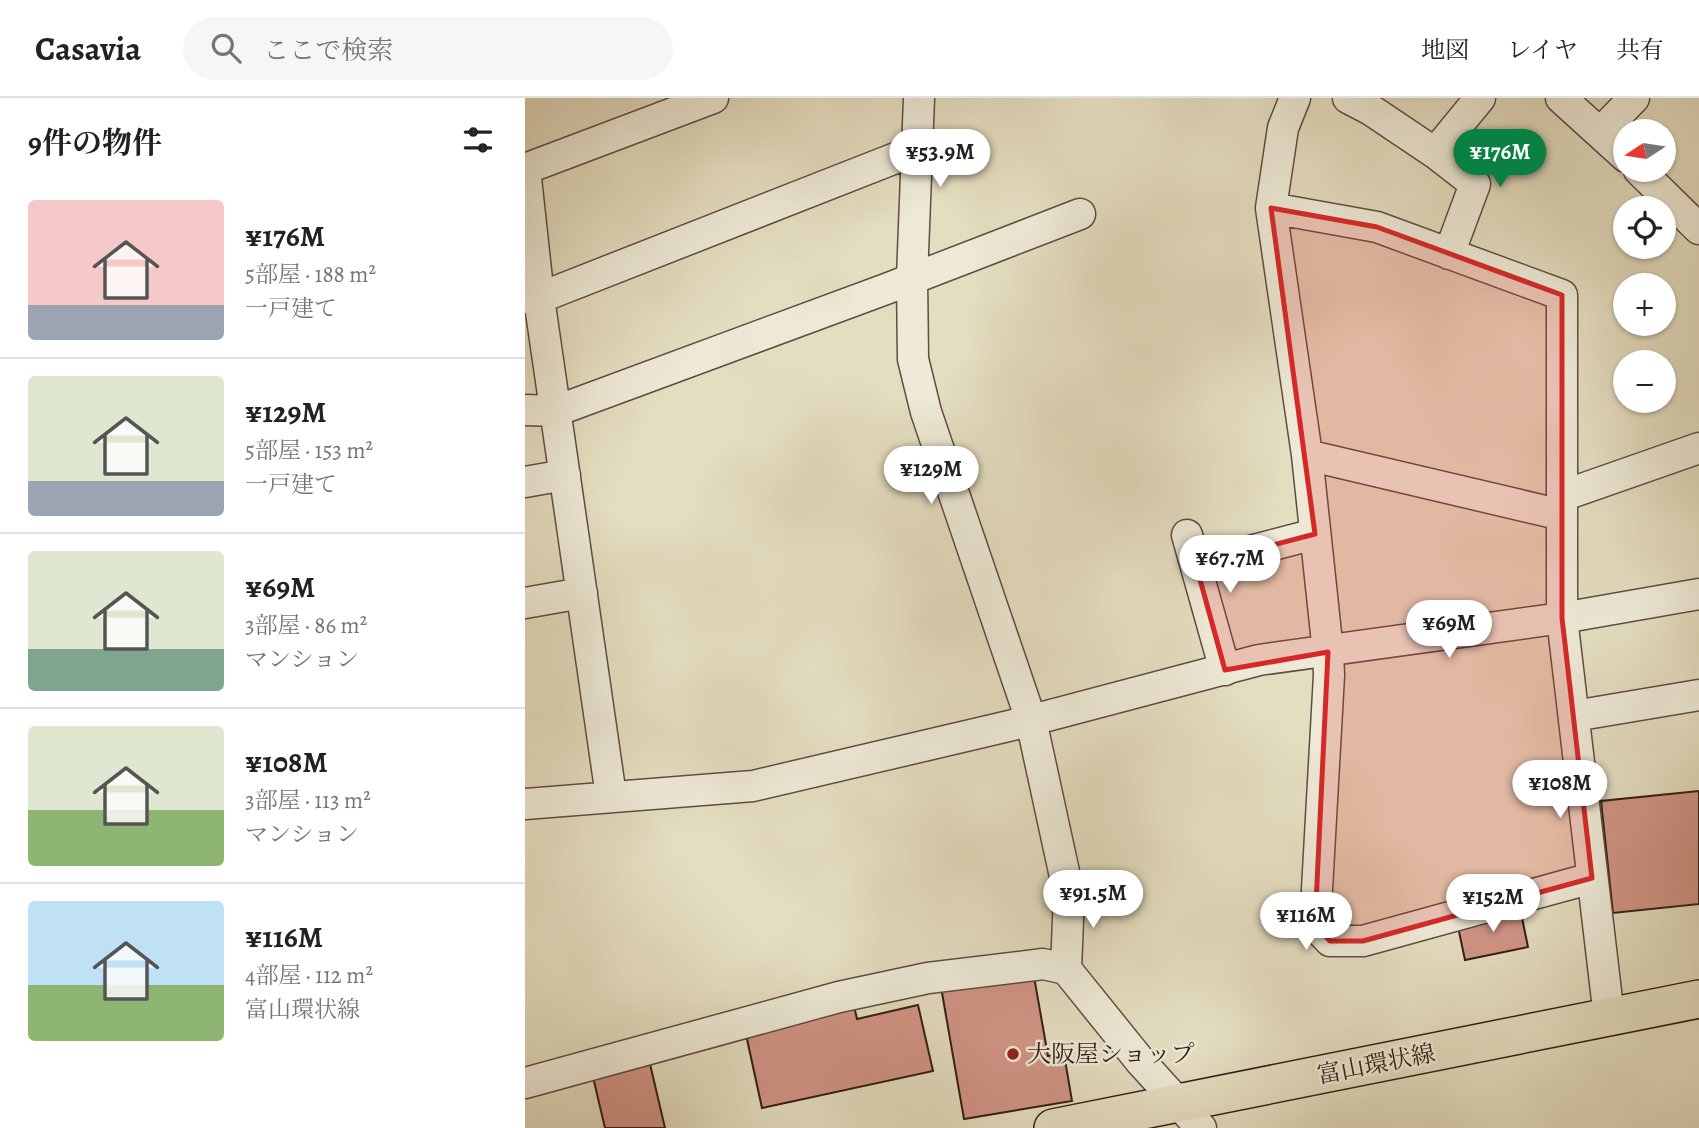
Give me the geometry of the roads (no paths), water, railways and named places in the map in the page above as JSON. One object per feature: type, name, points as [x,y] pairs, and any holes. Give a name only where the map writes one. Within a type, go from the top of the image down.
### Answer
[{"type":"main road","name":"富山環状線","points":[[1186,1120],[1609,1017],[1699,999]]},
{"type":"main road","name":"富山環状線","points":[[1053,1128],[1186,1120],[1699,1022]]},
{"type":"street","points":[[611,796],[556,411],[532,298],[525,169],[713,98]]},
{"type":"street","points":[[919,98],[912,278],[913,359],[926,412],[1031,720],[1069,895],[1066,969]]},
{"type":"street","points":[[1294,98],[1283,128],[1271,208],[1307,455],[1328,652],[1315,925],[1330,941],[1363,941],[1592,878]]},
{"type":"street","points":[[1348,98],[1436,153],[1475,184],[1449,254]]},
{"type":"street","points":[[1436,153],[1480,98]]},
{"type":"street","points":[[1561,98],[1613,144]]},
{"type":"street","points":[[1601,132],[1634,98]]},
{"type":"street","points":[[532,298],[916,150]]},
{"type":"street","points":[[1651,182],[1699,229]]},
{"type":"street","points":[[1271,208],[1377,227],[1562,295],[1562,618],[1609,1017]]},
{"type":"street","points":[[525,411],[556,411],[1080,214]]},
{"type":"street","points":[[1307,455],[1562,505],[1699,448]]},
{"type":"street","points":[[525,482],[565,475]]},
{"type":"street","points":[[1196,565],[1315,534]]},
{"type":"street","points":[[1187,535],[1224,670]]},
{"type":"street","points":[[525,603],[582,593]]},
{"type":"street","points":[[525,803],[753,786],[1031,720],[1259,660],[1562,618],[1699,594]]},
{"type":"street","points":[[1574,716],[1699,695]]},
{"type":"street","points":[[525,1083],[839,997],[915,981],[1043,964],[1066,969],[1186,1120]]},
{"type":"place","name":"大阪屋ショップ","points":[[1013,1054]]}]
